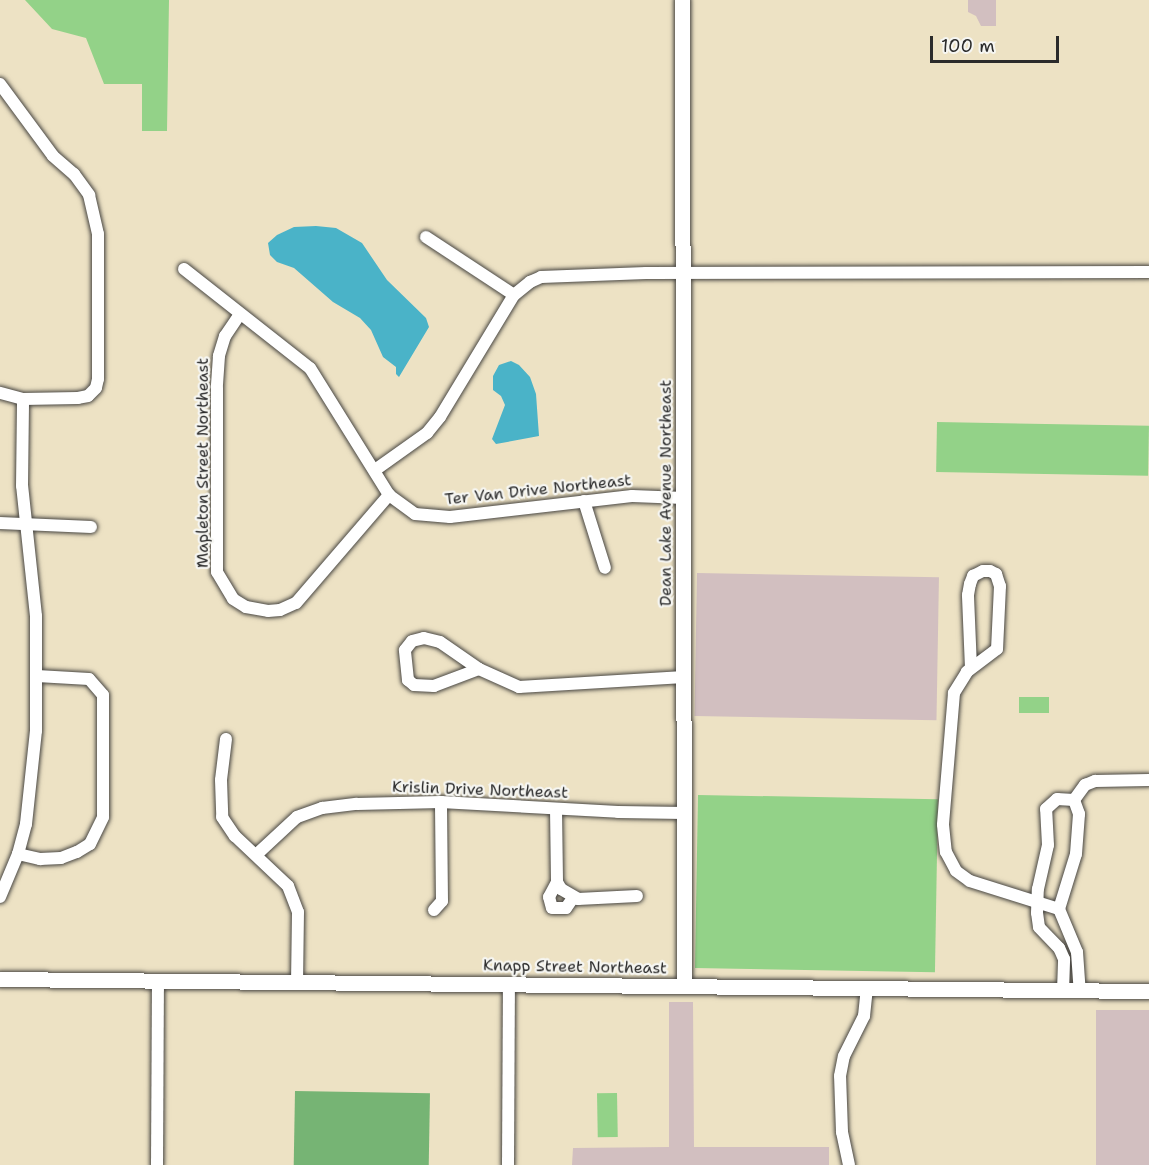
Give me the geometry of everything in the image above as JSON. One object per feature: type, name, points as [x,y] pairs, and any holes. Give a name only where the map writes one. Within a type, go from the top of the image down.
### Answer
[{"type":"main road","name":"Dean Lake Avenue Northeast","points":[[682,0],[684,986]]},
{"type":"main road","name":"Knapp Street Northeast","points":[[0,979],[1149,991]]},
{"type":"street","points":[[0,84],[53,156],[74,174],[89,195],[98,234],[96,388],[88,396],[78,398],[23,399],[0,393]]},
{"type":"street","points":[[426,237],[514,295]]},
{"type":"street","name":"Ter Van Drive Northeast","points":[[184,269],[310,368],[389,495],[415,514],[427,517],[450,517],[632,496],[684,498]]},
{"type":"street","points":[[375,470],[416,443],[434,425],[514,295],[530,282],[541,277],[684,274],[1149,272]]},
{"type":"street","name":"Mapleton Street Northeast","points":[[240,314],[225,336],[219,356],[217,572],[233,599],[246,607],[268,611],[280,610],[296,603],[309,591],[389,495]]},
{"type":"street","points":[[0,897],[18,854],[33,780],[38,676],[36,616],[22,486],[23,399]]},
{"type":"street","points":[[584,501],[605,568]]},
{"type":"street","points":[[0,523],[92,527]]},
{"type":"street","points":[[971,668],[968,595],[970,584],[973,576],[990,571],[996,574],[1000,586],[997,649],[971,668],[954,693],[943,825],[946,852],[956,871],[970,881],[1059,909]]},
{"type":"street","points":[[479,669],[434,686],[414,685],[408,680],[405,650],[412,641],[424,638],[440,642],[479,669],[526,688],[609,680],[684,677]]},
{"type":"street","points":[[18,854],[40,859],[61,858],[77,852],[90,844],[103,817],[103,695],[89,679],[38,676]]},
{"type":"street","points":[[226,739],[221,788],[222,817],[235,836],[288,886],[298,912],[297,982]]},
{"type":"street","points":[[1074,800],[1085,785],[1095,781],[1149,780]]},
{"type":"street","points":[[1063,991],[1064,959],[1059,948],[1038,923],[1038,889],[1048,845],[1046,809],[1058,799],[1074,800]]},
{"type":"street","points":[[1074,800],[1079,814],[1076,854],[1059,909],[1077,952],[1080,991]]},
{"type":"street","points":[[434,910],[442,901],[441,802]]},
{"type":"street","name":"Krislin Drive Northeast","points":[[256,855],[283,827],[308,812],[357,804],[441,802],[684,813]]},
{"type":"street","points":[[556,808],[557,882],[549,897],[552,908],[566,908],[573,898]]},
{"type":"street","points":[[557,882],[561,889],[573,898],[637,896]]},
{"type":"street","points":[[158,981],[158,1165]]},
{"type":"street","points":[[508,1165],[509,985]]},
{"type":"street","points":[[849,1165],[842,1132],[840,1076],[844,1056],[864,1016],[867,989]]},
{"type":"shaded area","points":[[968,0],[996,0],[996,26],[981,26],[976,16],[968,12]]},
{"type":"shaded area","points":[[697,573],[939,577],[936,720],[695,716]]},
{"type":"shaded area","points":[[669,1002],[693,1002],[694,1147],[829,1147],[829,1165],[572,1165],[573,1148],[669,1147]]},
{"type":"shaded area","points":[[1096,1010],[1149,1010],[1149,1165],[1096,1165]]},
{"type":"green space","points":[[25,0],[169,0],[167,131],[142,131],[142,84],[104,84],[86,38],[52,29]]},
{"type":"green space","points":[[937,422],[1149,426],[1148,476],[936,472]]},
{"type":"green space","points":[[1019,697],[1049,697],[1049,713],[1019,713]]},
{"type":"green space","points":[[698,795],[938,799],[935,972],[695,968]]},
{"type":"green space","points":[[295,1091],[430,1093],[429,1165],[294,1165]]},
{"type":"green space","points":[[597,1093],[617,1093],[618,1137],[598,1137]]},
{"type":"water","points":[[294,227],[336,228],[362,243],[387,280],[426,318],[429,327],[399,377],[396,374],[396,367],[383,357],[371,330],[360,318],[333,302],[294,268],[277,262],[270,255],[268,243],[277,235]]},
{"type":"water","points":[[511,361],[519,365],[530,377],[536,394],[539,436],[496,444],[492,439],[505,405],[501,396],[493,390],[493,376],[499,365]]}]
